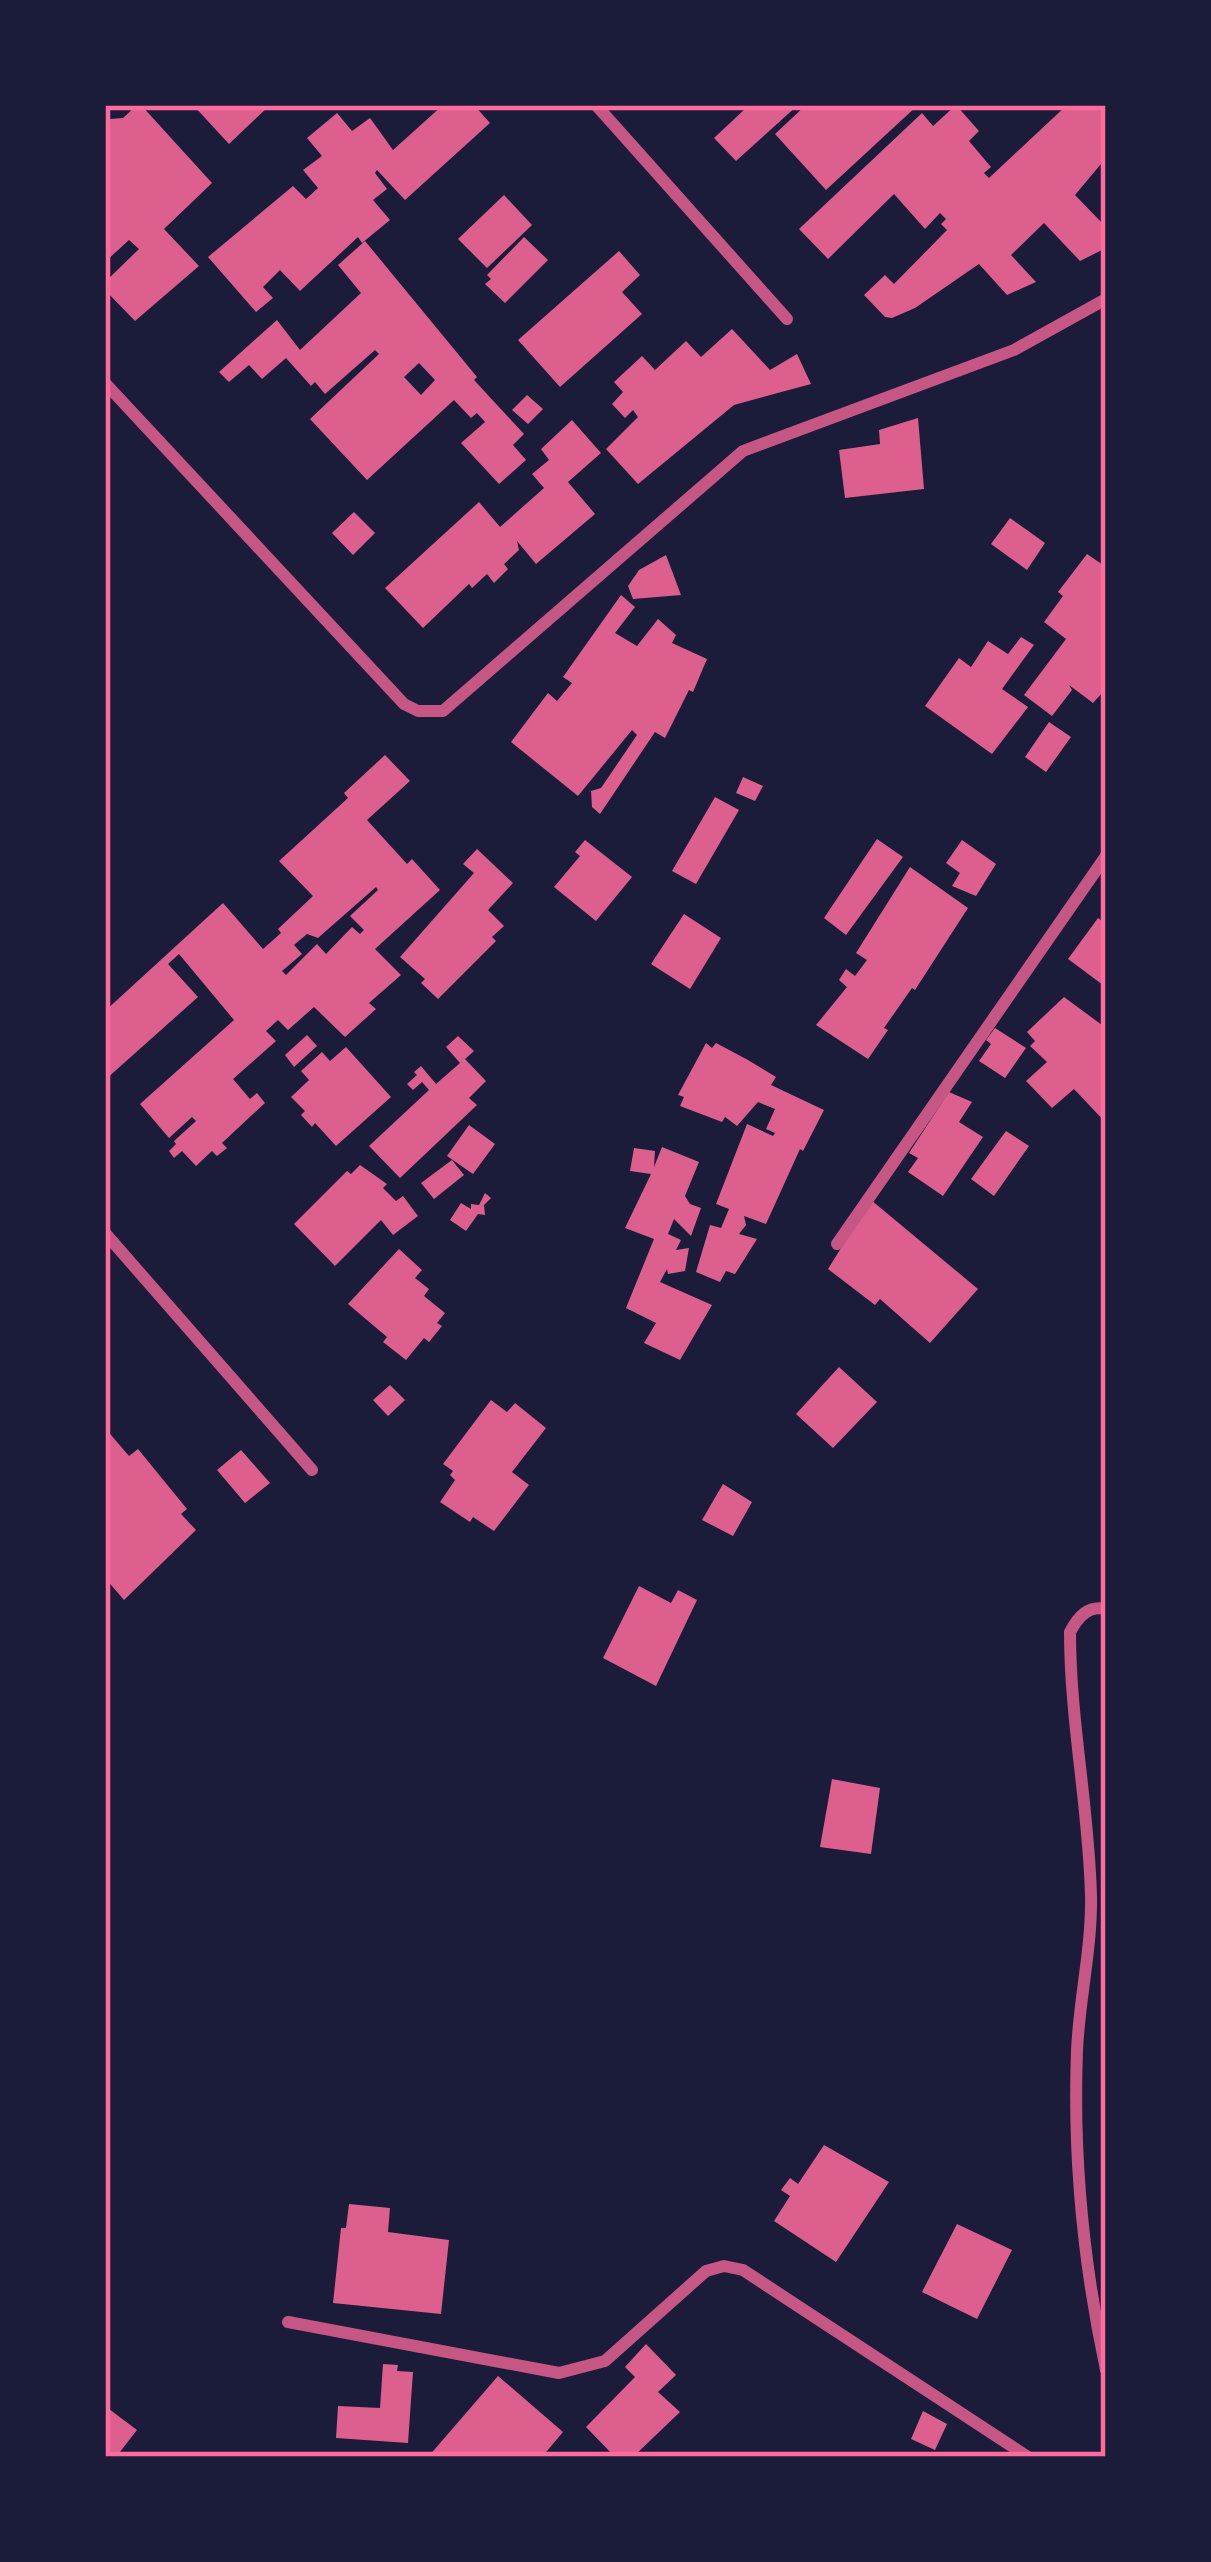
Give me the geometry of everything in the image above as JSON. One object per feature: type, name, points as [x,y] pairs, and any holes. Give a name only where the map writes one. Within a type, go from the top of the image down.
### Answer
[{"type":"street","points":[[596,105],[787,319]]},
{"type":"street","points":[[105,383],[404,704],[418,711],[443,711],[743,451],[1014,350],[1106,299]]},
{"type":"street","points":[[836,1244],[1106,856]]},
{"type":"street","points":[[105,1233],[312,1470]]},
{"type":"street","points":[[1106,1609],[1096,1607],[1078,1617],[1070,1632],[1075,1742],[1091,1898],[1077,2053],[1081,2174],[1094,2310],[1106,2370]]},
{"type":"street","points":[[288,2321],[559,2373],[605,2361],[682,2289],[724,2266],[742,2270],[1028,2457]]},
{"type":"building","points":[[137,105],[212,183],[164,229],[199,266],[135,321],[105,290],[105,282],[139,249],[129,240],[105,262],[105,133],[110,119],[123,118]]},
{"type":"building","points":[[193,105],[270,105],[229,144]]},
{"type":"building","points":[[443,105],[474,105],[490,123],[405,200],[377,170],[387,189],[373,200],[390,220],[362,243],[358,237],[300,291],[280,270],[263,287],[273,298],[256,312],[208,257],[293,186],[306,199],[318,188],[303,170],[322,156],[307,138],[337,113],[352,131],[370,118],[393,150]]},
{"type":"building","points":[[742,105],[798,105],[736,161],[714,138],[745,109]]},
{"type":"building","points":[[806,105],[918,105],[826,190],[775,134]]},
{"type":"building","points":[[956,105],[979,131],[969,141],[991,167],[984,173],[989,178],[1067,105],[1106,105],[1106,158],[1075,195],[1106,227],[1106,248],[1080,261],[1044,223],[1011,255],[1036,282],[1007,295],[979,264],[915,308],[885,317],[864,295],[885,275],[894,284],[947,230],[941,224],[946,219],[940,213],[925,229],[894,194],[828,259],[799,229],[922,113],[933,126]]},
{"type":"building","points":[[504,195],[532,225],[487,268],[458,239]]},
{"type":"building","points":[[524,237],[548,260],[505,303],[485,284],[491,279],[487,275]]},
{"type":"building","points":[[365,241],[477,377],[474,380],[524,434],[513,445],[526,460],[499,484],[461,443],[485,422],[477,413],[471,418],[454,400],[367,480],[310,419],[379,354],[375,350],[325,394],[315,382],[311,386],[286,358],[262,379],[249,365],[229,382],[219,372],[277,320],[300,350],[361,293],[338,265]],"holes":[[[419,363],[435,380],[421,395],[404,377]]]},
{"type":"building","points":[[619,251],[640,275],[622,292],[642,314],[560,387],[518,340]]},
{"type":"building","points":[[732,329],[770,370],[797,354],[811,384],[734,405],[638,484],[606,449],[638,417],[633,410],[625,418],[612,404],[623,392],[614,382],[642,356],[655,370],[686,341],[701,357]]},
{"type":"building","points":[[527,395],[543,409],[528,424],[512,410]]},
{"type":"building","points":[[918,418],[924,489],[845,498],[839,450],[880,444],[879,430]]},
{"type":"building","points":[[572,420],[601,453],[568,482],[595,514],[536,564],[517,541],[519,550],[494,583],[487,574],[472,588],[469,584],[423,628],[385,588],[479,502],[500,527],[544,488],[532,474],[549,460],[541,449]]},
{"type":"building","points":[[354,512],[375,533],[353,555],[332,533]]},
{"type":"building","points":[[1010,518],[1045,543],[1027,570],[991,544]]},
{"type":"building","points":[[1087,554],[1106,567],[1106,696],[1102,693],[1093,703],[1069,685],[1072,690],[1052,716],[1024,695],[1066,639],[1044,622],[1063,596],[1058,592]]},
{"type":"building","points":[[666,555],[681,595],[633,599],[628,586],[639,570]]},
{"type":"building","points":[[621,595],[635,607],[615,633],[637,646],[658,619],[676,635],[672,643],[707,659],[665,738],[655,732],[600,814],[592,807],[591,791],[601,788],[637,735],[632,730],[578,796],[511,742],[548,693],[557,701],[572,683],[563,677]]},
{"type":"building","points":[[1021,637],[1034,645],[1002,689],[1028,707],[992,754],[925,706],[959,658],[971,667],[988,641],[1008,654]]},
{"type":"building","points":[[1049,722],[1071,737],[1046,772],[1025,757]]},
{"type":"building","points":[[385,755],[410,781],[367,820],[407,864],[412,859],[440,890],[375,949],[401,975],[369,1003],[376,1009],[345,1037],[314,1007],[288,1030],[278,1020],[266,1031],[276,1041],[233,1079],[250,1099],[257,1093],[265,1103],[222,1143],[227,1148],[217,1156],[212,1151],[196,1166],[182,1151],[174,1158],[169,1151],[174,1141],[196,1121],[192,1117],[169,1138],[140,1104],[234,1020],[179,954],[168,964],[198,997],[105,1080],[105,1011],[223,903],[263,949],[281,933],[278,929],[313,896],[279,861],[348,798],[344,793]],"holes":[[[376,887],[350,916],[364,930],[360,934],[352,927],[326,954],[317,944],[286,975],[282,971],[302,954],[294,945],[307,934],[318,938]]]},
{"type":"building","points":[[743,777],[763,786],[755,801],[736,793]]},
{"type":"building","points":[[715,797],[739,810],[696,884],[672,871]]},
{"type":"building","points":[[877,839],[903,857],[846,935],[824,918]]},
{"type":"building","points":[[585,840],[632,877],[596,921],[554,887],[580,856],[575,852]]},
{"type":"building","points":[[962,840],[996,864],[976,896],[952,886],[960,873],[946,863]]},
{"type":"building","points":[[477,849],[513,883],[488,910],[504,926],[492,937],[496,941],[438,999],[421,983],[425,979],[400,957],[474,873],[463,864]]},
{"type":"building","points":[[910,867],[968,908],[915,990],[884,1028],[888,1030],[868,1059],[816,1025],[847,987],[839,980],[846,969],[855,976],[867,960],[856,953]]},
{"type":"building","points":[[684,914],[721,938],[690,989],[651,964]]},
{"type":"building","points":[[1098,918],[1106,924],[1103,985],[1068,959]]},
{"type":"building","points":[[1064,997],[1106,1028],[1106,1123],[1074,1089],[1052,1108],[1026,1081],[1047,1062],[1030,1046],[1035,1041],[1027,1032]]},
{"type":"building","points":[[995,1028],[1026,1048],[1005,1078],[979,1061]]},
{"type":"building","points":[[307,1035],[317,1046],[294,1067],[285,1055]]},
{"type":"building","points":[[458,1036],[474,1051],[465,1059],[486,1081],[469,1098],[477,1105],[400,1178],[369,1146],[429,1090],[422,1082],[413,1090],[407,1084],[417,1075],[414,1072],[421,1066],[436,1084],[460,1063],[446,1047]]},
{"type":"building","points":[[706,1043],[712,1048],[716,1043],[748,1060],[776,1077],[771,1085],[824,1110],[803,1151],[800,1149],[766,1224],[744,1216],[746,1225],[739,1234],[757,1239],[735,1274],[726,1271],[720,1282],[696,1272],[710,1225],[721,1228],[729,1209],[716,1204],[747,1124],[773,1136],[766,1129],[775,1109],[758,1102],[737,1126],[725,1117],[722,1122],[680,1106],[684,1097],[678,1095]]},
{"type":"building","points":[[346,1047],[391,1097],[336,1146],[315,1123],[312,1127],[291,1097],[309,1080],[301,1071],[322,1052],[330,1061]]},
{"type":"building","points":[[949,1092],[972,1102],[959,1122],[983,1137],[943,1196],[908,1172],[918,1158],[909,1153]]},
{"type":"building","points":[[469,1125],[495,1144],[473,1174],[447,1156]]},
{"type":"building","points":[[1006,1131],[1029,1146],[994,1196],[971,1179]]},
{"type":"building","points":[[662,1147],[699,1162],[685,1196],[701,1208],[691,1236],[674,1219],[668,1234],[681,1240],[676,1250],[689,1248],[685,1271],[668,1274],[667,1269],[660,1282],[712,1305],[680,1360],[644,1343],[656,1323],[626,1308],[654,1239],[625,1228],[651,1174],[630,1171],[634,1148],[655,1151],[654,1167]]},
{"type":"building","points":[[452,1160],[464,1175],[434,1199],[421,1183]]},
{"type":"building","points":[[360,1165],[387,1184],[383,1188],[396,1201],[403,1196],[418,1216],[393,1235],[381,1220],[335,1266],[294,1224],[347,1171],[351,1174]]},
{"type":"building","points":[[485,1193],[491,1198],[484,1205],[485,1215],[478,1214],[466,1231],[450,1220],[461,1203],[471,1209]]},
{"type":"building","points":[[871,1200],[978,1289],[930,1343],[880,1299],[875,1305],[828,1269]]},
{"type":"building","points":[[399,1249],[422,1270],[415,1278],[429,1289],[424,1296],[445,1313],[437,1323],[442,1326],[429,1342],[424,1338],[406,1360],[348,1304]]},
{"type":"building","points":[[839,1367],[877,1402],[833,1448],[796,1414]]},
{"type":"building","points":[[390,1385],[405,1400],[388,1416],[373,1400]]},
{"type":"building","points":[[491,1400],[507,1412],[515,1403],[546,1428],[512,1472],[529,1485],[494,1531],[440,1502],[455,1480],[450,1475],[453,1471],[443,1464]]},
{"type":"building","points":[[105,1428],[129,1456],[138,1449],[187,1509],[181,1514],[196,1530],[124,1600],[105,1578]]},
{"type":"building","points":[[241,1450],[270,1483],[245,1503],[217,1470]]},
{"type":"building","points":[[723,1484],[752,1502],[733,1536],[702,1520]]},
{"type":"building","points":[[639,1586],[671,1603],[678,1590],[697,1600],[656,1686],[603,1658]]},
{"type":"building","points":[[832,1779],[880,1788],[871,1854],[820,1847]]},
{"type":"building","points":[[824,2145],[889,2182],[836,2262],[774,2221],[790,2196],[781,2190],[790,2178],[798,2184]]},
{"type":"building","points":[[349,2204],[390,2208],[388,2232],[449,2240],[441,2314],[333,2303],[341,2228],[346,2228]]},
{"type":"building","points":[[957,2224],[1012,2250],[977,2319],[922,2292]]},
{"type":"building","points":[[646,2344],[676,2375],[658,2392],[680,2412],[633,2457],[615,2457],[586,2427],[635,2377],[625,2367]]},
{"type":"building","points":[[383,2364],[413,2372],[408,2443],[336,2438],[338,2406],[380,2408]]},
{"type":"building","points":[[498,2376],[563,2432],[542,2457],[428,2457]]},
{"type":"building","points":[[105,2406],[137,2430],[116,2457],[105,2450]]},
{"type":"building","points":[[923,2411],[947,2424],[935,2450],[911,2439]]}]
